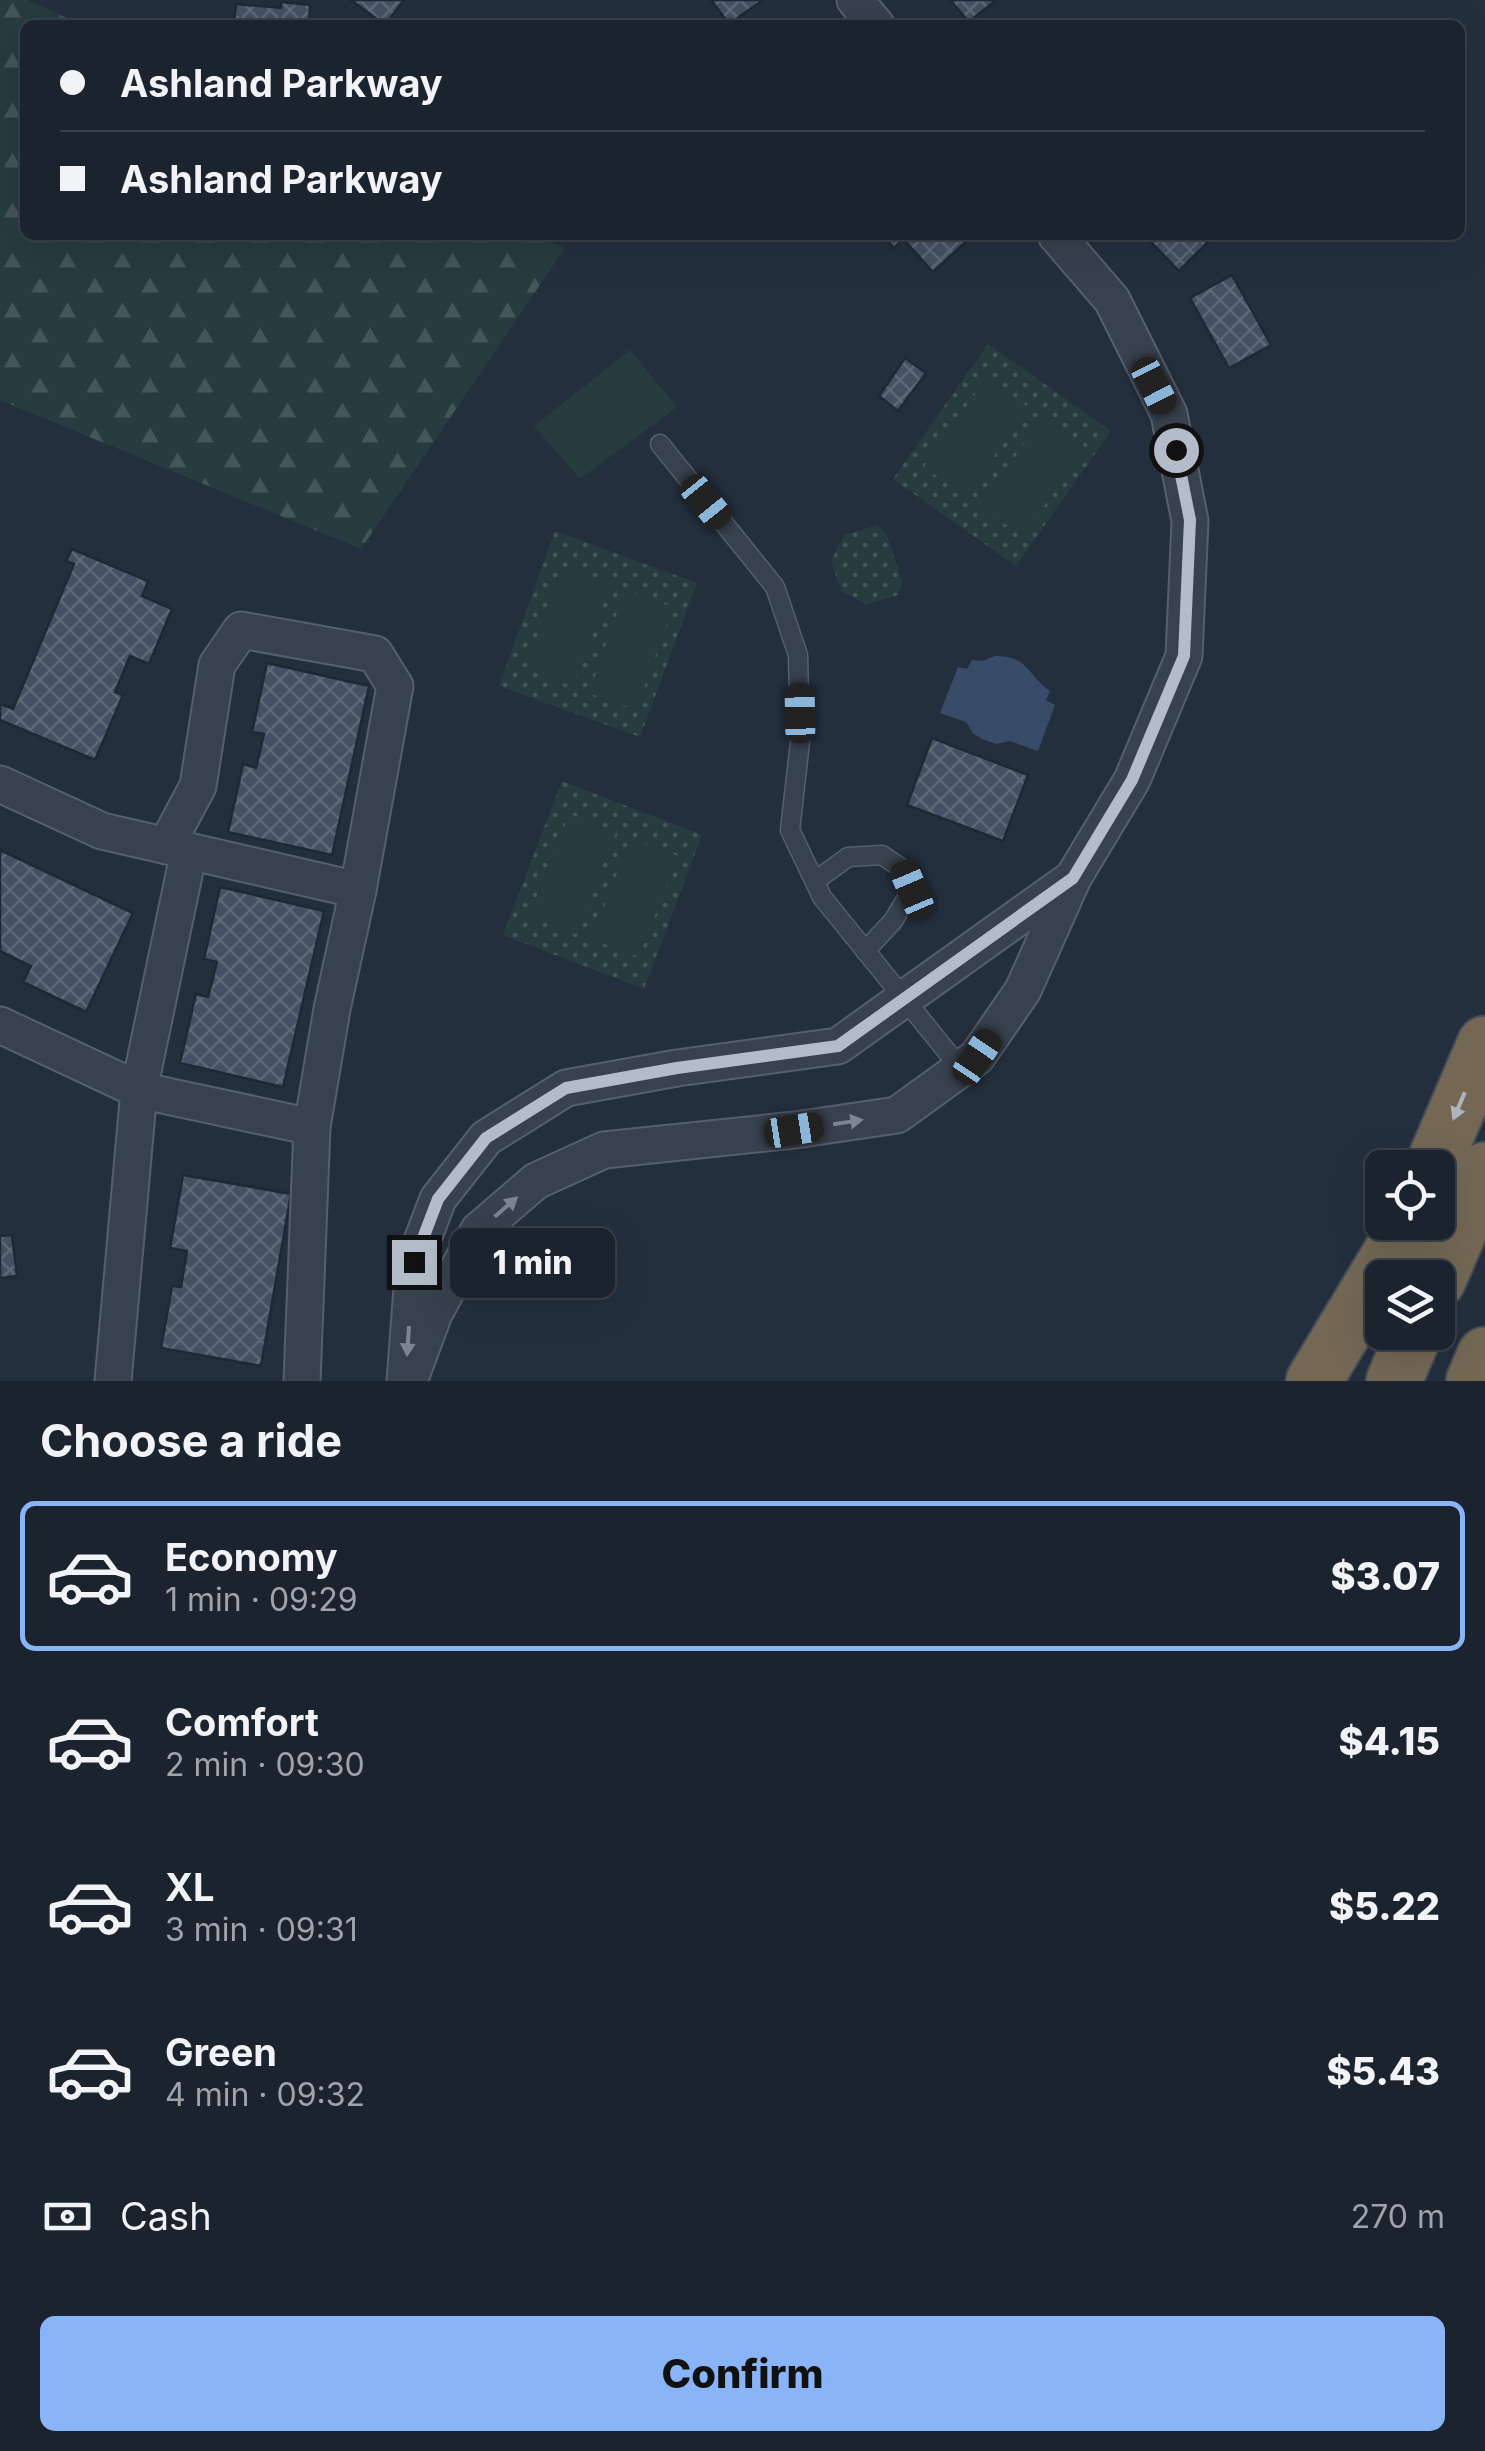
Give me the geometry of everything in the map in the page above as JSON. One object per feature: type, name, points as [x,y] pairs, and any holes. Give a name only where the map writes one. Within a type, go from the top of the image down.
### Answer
[{"type":"highway","points":[[1440,1150],[1485,1044]]},
{"type":"highway","points":[[1447,1260],[1485,1170]]},
{"type":"highway","points":[[1314,1381],[1399,1240]]},
{"type":"highway","points":[[1341,1381],[1365,1325]]},
{"type":"highway","points":[[1394,1381],[1407,1350]]},
{"type":"highway","points":[[1474,1381],[1485,1355]]},
{"type":"street","points":[[855,0],[872,20]]},
{"type":"street","points":[[407,1381],[434,1314],[479,1230],[536,1181],[604,1150],[897,1115],[977,1057],[1023,990],[1073,878],[1132,780],[1184,656],[1190,520],[1169,414],[1112,300],[1060,240]]},
{"type":"street","points":[[113,1381],[139,1090],[177,848],[198,786],[217,664],[241,630],[376,654],[395,686],[312,1127],[302,1381]]},
{"type":"street","points":[[0,784],[102,831],[358,890]]},
{"type":"street","points":[[407,1381],[414,1262],[438,1199],[486,1138],[566,1088],[838,1046],[1073,878]]},
{"type":"street","points":[[0,1024],[139,1090],[312,1127]]},
{"type":"lane","points":[[660,444],[774,588],[798,655],[800,742],[790,830],[822,898],[961,1069]]},
{"type":"lane","points":[[815,881],[848,857],[882,855],[904,870],[912,889],[892,921],[865,950]]},
{"type":"green space","points":[[0,0],[28,0],[71,20],[20,20],[20,240],[547,240],[565,248],[361,549],[0,400]]},
{"type":"green space","points":[[988,344],[1111,431],[1016,566],[893,479]]},
{"type":"green space","points":[[630,350],[677,407],[580,479],[534,426]]},
{"type":"green space","points":[[986,378],[1028,407],[966,497],[924,467]]},
{"type":"green space","points":[[1042,418],[1085,447],[1023,536],[980,507]]},
{"type":"green space","points":[[877,525],[886,533],[903,583],[898,595],[867,604],[842,592],[831,561],[844,535]]},
{"type":"green space","points":[[555,531],[697,583],[640,737],[499,686]]},
{"type":"green space","points":[[562,566],[610,583],[573,686],[526,669]]},
{"type":"green space","points":[[625,590],[673,607],[636,710],[589,693]]},
{"type":"green space","points":[[562,781],[702,835],[644,989],[503,935]]},
{"type":"green space","points":[[569,814],[616,832],[576,934],[529,916]]},
{"type":"green space","points":[[631,838],[678,856],[639,957],[591,939]]},
{"type":"water","points":[[995,656],[1015,659],[1050,691],[1046,700],[1055,705],[1038,751],[1010,741],[996,744],[982,739],[966,722],[940,713],[958,667],[967,669],[972,660]]},
{"type":"building","points":[[351,0],[404,0],[389,20],[378,20]]},
{"type":"building","points":[[711,0],[763,0],[735,20],[726,20]]},
{"type":"building","points":[[950,0],[996,0],[971,20]]},
{"type":"building","points":[[281,2],[310,5],[309,20],[234,20],[236,4],[281,8]]},
{"type":"building","points":[[886,240],[902,240],[894,248]]},
{"type":"building","points":[[904,240],[968,240],[933,272]]},
{"type":"building","points":[[1149,240],[1210,240],[1179,271]]},
{"type":"building","points":[[1232,275],[1271,345],[1229,368],[1190,298]]},
{"type":"building","points":[[905,358],[926,373],[898,411],[879,396]]},
{"type":"building","points":[[72,549],[148,581],[142,596],[172,609],[149,664],[130,656],[115,692],[123,695],[95,760],[0,720],[0,704],[13,709],[74,564],[66,561]]},
{"type":"building","points":[[267,663],[369,686],[332,855],[228,832],[243,764],[256,768],[264,734],[252,732]]},
{"type":"building","points":[[932,738],[1028,775],[1003,841],[907,805]]},
{"type":"building","points":[[0,850],[133,913],[86,1012],[23,982],[31,966],[0,951]]},
{"type":"building","points":[[220,887],[324,911],[283,1087],[180,1063],[196,994],[208,997],[217,962],[204,959]]},
{"type":"building","points":[[183,1175],[291,1194],[261,1366],[161,1348],[172,1286],[181,1287],[187,1251],[170,1248]]},
{"type":"building","points":[[12,1235],[17,1276],[0,1278],[0,1236]]},
{"type":"route","points":[[414,1262],[438,1199],[486,1138],[566,1088],[838,1046],[1073,878],[1132,780],[1184,656],[1190,520],[1176,450]]}]
